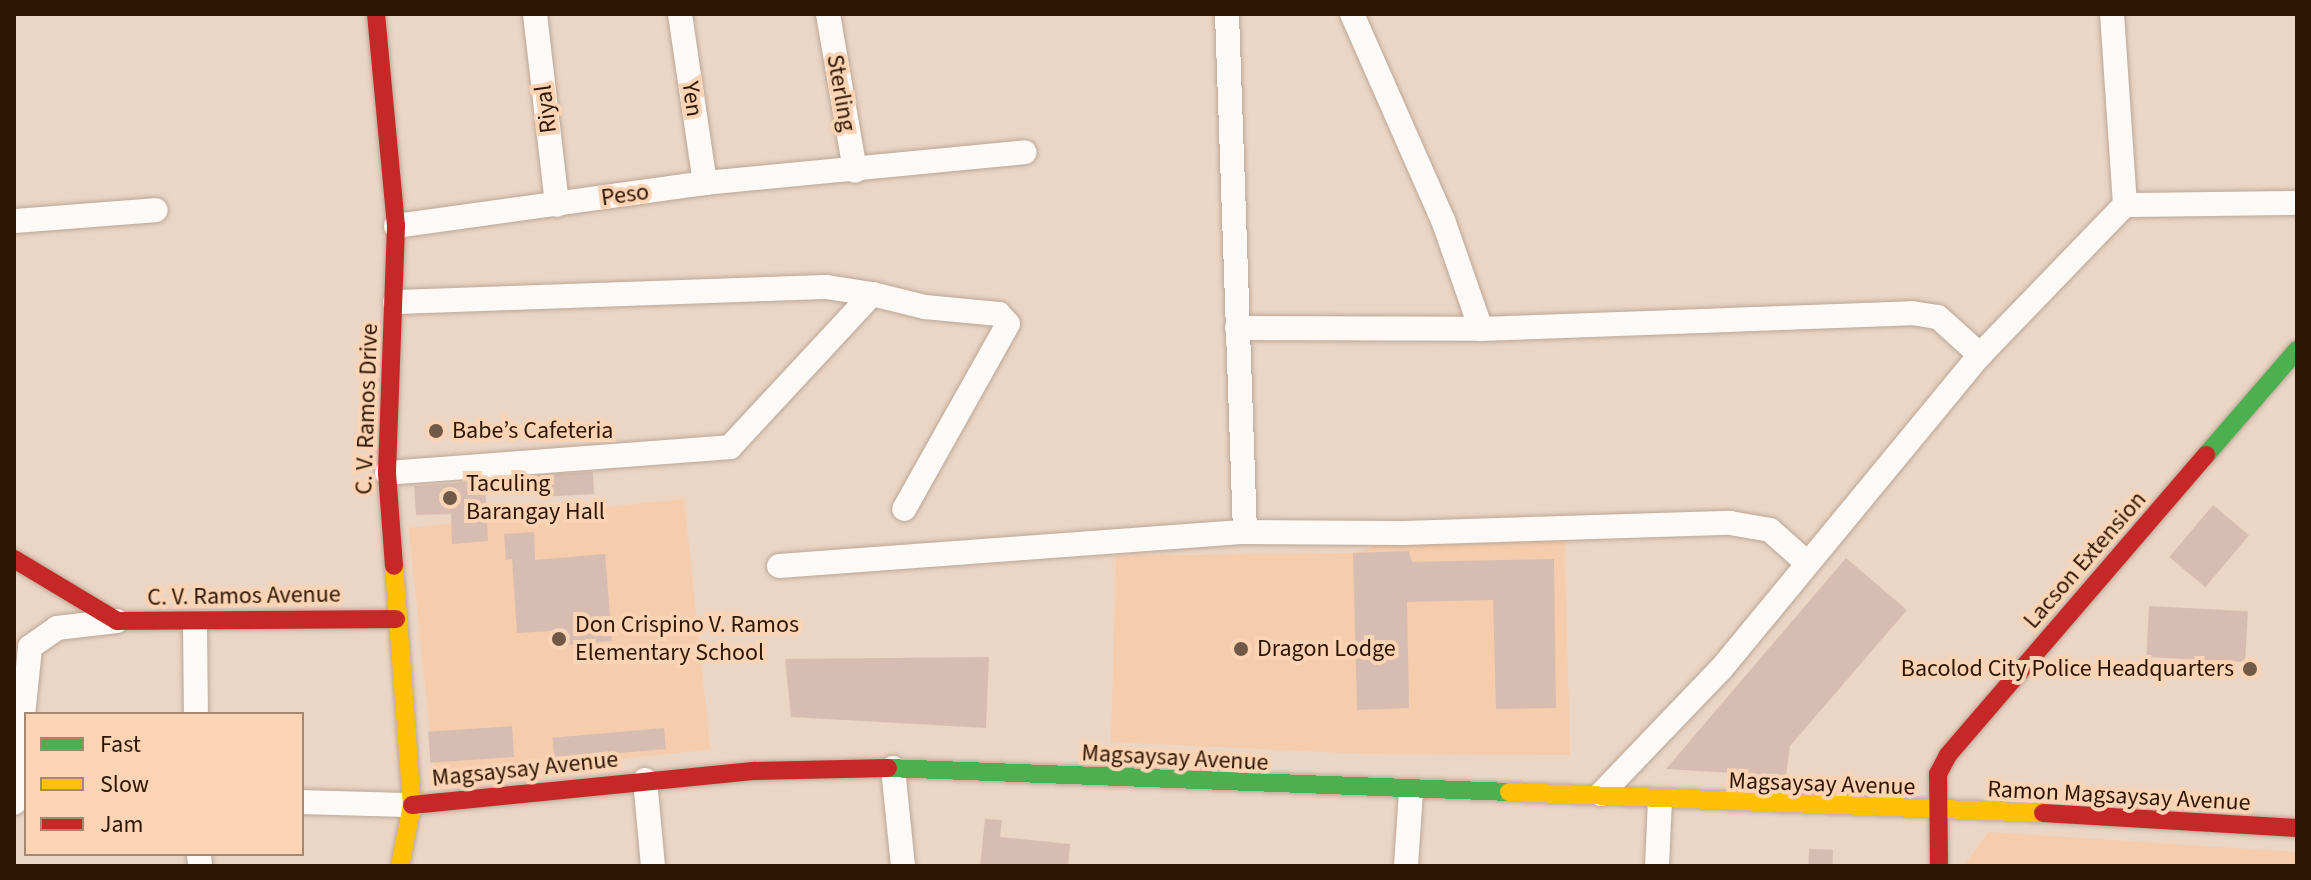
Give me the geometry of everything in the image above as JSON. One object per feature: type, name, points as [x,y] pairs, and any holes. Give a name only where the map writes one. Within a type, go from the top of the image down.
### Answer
[{"type":"street","name":"C. V. Ramos Drive","points":[[376,14],[396,226],[387,473],[412,805],[400,866]]},
{"type":"street","name":"Riyal","points":[[535,14],[557,205]]},
{"type":"street","name":"Yen","points":[[680,14],[705,183]]},
{"type":"street","name":"Sterling","points":[[828,14],[855,171]]},
{"type":"street","points":[[1227,14],[1245,532]]},
{"type":"street","points":[[1352,14],[1443,220],[1481,329]]},
{"type":"street","points":[[2112,14],[2125,205]]},
{"type":"street","name":"Peso","points":[[396,226],[705,183],[855,171],[1025,152]]},
{"type":"street","points":[[1601,794],[1721,669],[1980,355],[2125,205],[2297,203]]},
{"type":"street","points":[[14,221],[156,210]]},
{"type":"street","points":[[395,302],[826,287],[925,307],[999,314],[1008,324],[904,509]]},
{"type":"street","points":[[387,473],[730,447],[872,294]]},
{"type":"street","points":[[1237,328],[1481,329],[1912,313],[1938,317],[1980,355]]},
{"type":"street","name":"Lacson Extension","points":[[1939,866],[1938,774],[1948,755],[2297,350]]},
{"type":"street","points":[[779,566],[1245,532],[1403,533],[1730,523],[1770,530],[1807,563]]},
{"type":"street","name":"C. V. Ramos Avenue","points":[[14,559],[117,621],[195,624],[396,619]]},
{"type":"street","points":[[14,803],[17,747],[30,647],[57,628],[117,621]]},
{"type":"street","points":[[195,624],[196,712]]},
{"type":"street","name":"Magsaysay Avenue","points":[[412,805],[645,780],[814,767],[1411,791],[1601,794],[1660,801],[1938,812]]},
{"type":"street","points":[[893,768],[903,866]]},
{"type":"street","points":[[645,780],[653,866]]},
{"type":"street","points":[[1406,866],[1411,791]]},
{"type":"street","points":[[1657,866],[1660,801]]},
{"type":"street","points":[[304,802],[412,805]]},
{"type":"street","name":"Ramon Magsaysay Avenue","points":[[1938,812],[2297,828]]},
{"type":"shaded area","name":"Don Crispino V. Ramos Elementary School","points":[[684,499],[710,750],[435,779],[409,528]]},
{"type":"shaded area","points":[[1564,522],[1570,755],[1366,754],[1111,742],[1116,556],[1353,553],[1370,548],[1370,532]]},
{"type":"shaded area","points":[[1989,832],[2297,852],[2297,866],[1963,866]]},
{"type":"building","name":"Taculing Barangay Hall","points":[[593,472],[594,494],[538,497],[537,475]]},
{"type":"building","name":"Taculing Barangay Hall","points":[[485,481],[488,541],[452,544],[451,514],[416,515],[414,486]]},
{"type":"building","points":[[2213,505],[2249,535],[2205,587],[2169,557]]},
{"type":"building","points":[[534,532],[535,560],[605,554],[612,641],[554,646],[553,631],[517,633],[512,559],[506,560],[504,534]]},
{"type":"building","points":[[1409,551],[1412,562],[1554,559],[1556,708],[1496,709],[1493,600],[1407,602],[1409,708],[1357,710],[1353,553]]},
{"type":"building","points":[[1846,558],[1907,610],[1790,746],[1786,776],[1666,769]]},
{"type":"building","points":[[2149,606],[2248,611],[2245,662],[2146,657]]},
{"type":"building","points":[[989,657],[986,728],[791,717],[785,659]]},
{"type":"building","points":[[512,726],[514,757],[430,763],[428,732]]},
{"type":"building","points":[[664,728],[666,749],[554,759],[552,738]]},
{"type":"building","points":[[985,819],[1002,820],[1000,837],[1070,844],[1068,866],[980,866]]},
{"type":"building","points":[[1809,849],[1833,850],[1832,866],[1808,866]]},
{"type":"traffic: fast","points":[[2206,455],[2297,350]]},
{"type":"traffic: fast","points":[[888,768],[1509,792]]},
{"type":"traffic: slow","points":[[394,566],[412,805],[400,866]]},
{"type":"traffic: slow","points":[[1509,792],[2043,813]]},
{"type":"traffic: jam","points":[[376,14],[396,226],[387,473],[394,566]]},
{"type":"traffic: jam","points":[[1939,866],[1938,774],[1948,755],[2206,455]]},
{"type":"traffic: jam","points":[[14,559],[117,621],[396,619]]},
{"type":"traffic: jam","points":[[412,805],[755,771],[888,768]]},
{"type":"traffic: jam","points":[[2043,813],[2297,828]]},
{"type":"place","name":"Babe’s Cafeteria","points":[[436,431]]},
{"type":"place","name":"Taculing Barangay Hall","points":[[450,498]]},
{"type":"place","name":"Don Crispino V. Ramos Elementary School","points":[[559,639]]},
{"type":"place","name":"Dragon Lodge","points":[[1241,649]]},
{"type":"place","name":"Bacolod City Police Headquarters","points":[[2250,669]]}]
